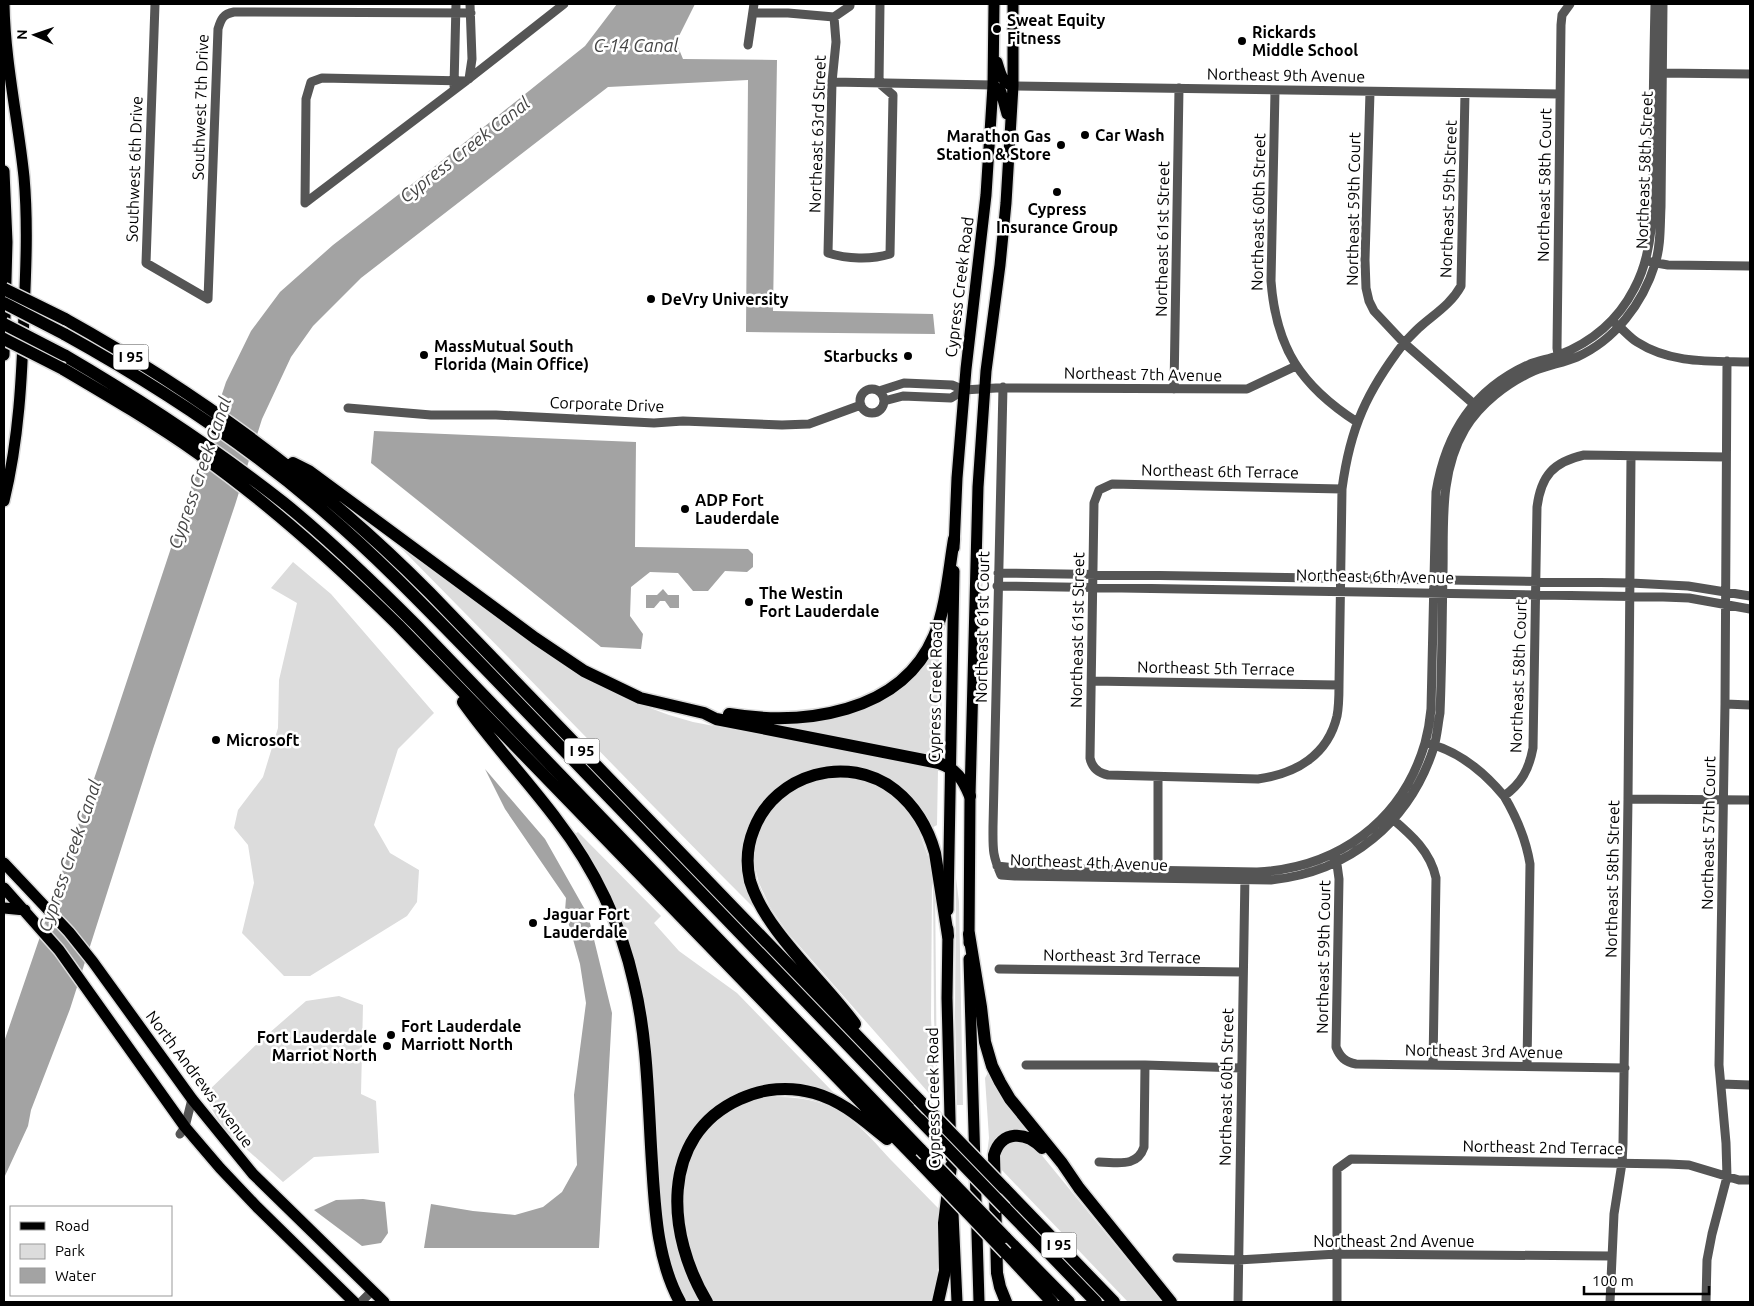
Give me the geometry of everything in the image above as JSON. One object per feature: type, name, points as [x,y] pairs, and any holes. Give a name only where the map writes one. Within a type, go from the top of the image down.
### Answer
[{"type":"highway","name":"I 95","points":[[4,289],[65,319],[120,350],[195,397],[272,453],[340,508],[409,572],[1114,1302]]},
{"type":"highway","points":[[4,303],[128,370],[190,410],[269,466],[354,538],[423,605],[1096,1302]]},
{"type":"highway","points":[[4,324],[64,356],[182,435]]},
{"type":"highway","name":"I 95","points":[[4,339],[182,435],[260,492],[349,577],[440,669],[922,1165],[1052,1302]]},
{"type":"highway","points":[[272,453],[309,470],[535,638],[584,671],[640,698],[704,713],[716,719],[931,761],[950,767],[960,776],[970,796]]},
{"type":"highway","points":[[260,492],[338,549],[418,626],[1069,1302]]},
{"type":"highway","points":[[704,713],[717,712],[772,718],[816,715],[856,706],[892,687],[910,674],[935,635],[954,539]]},
{"type":"highway","points":[[440,669],[482,728],[548,808],[576,846],[599,885],[616,925],[634,983],[643,1033],[659,1238],[672,1284],[680,1302]]},
{"type":"highway","points":[[881,1060],[841,1004],[784,939],[758,902],[748,872],[748,853],[756,823],[767,805],[782,790],[791,785],[809,776],[827,772],[845,771],[864,775],[884,783],[895,790],[919,817],[932,841],[948,936]]},
{"type":"highway","points":[[969,934],[984,1036],[996,1074],[1010,1099],[1171,1302]]},
{"type":"highway","points":[[707,1302],[690,1268],[682,1243],[677,1204],[678,1182],[683,1160],[692,1141],[707,1122],[725,1107],[749,1095],[765,1091],[785,1089],[813,1092],[847,1108],[922,1165]]},
{"type":"highway","points":[[1006,1302],[997,1273],[993,1173],[994,1155],[997,1147],[1003,1140],[1012,1136],[1020,1135],[1031,1138],[1079,1188]]},
{"type":"highway","points":[[938,1302],[945,1271],[944,1224],[951,1166]]},
{"type":"main road","points":[[4,4],[7,79],[24,178],[26,251],[20,404],[12,465],[4,501]]},
{"type":"main road","name":"Cypress Creek Road","points":[[957,1302],[951,1166],[947,998],[954,539],[964,390],[982,243],[993,85],[994,4]]},
{"type":"main road","points":[[979,1302],[970,1048],[969,934],[970,796],[978,487],[984,388],[1004,229],[1013,86],[1013,4]]},
{"type":"main road","points":[[994,53],[1004,81],[1013,86]]},
{"type":"main road","points":[[993,85],[1001,92],[1010,129]]},
{"type":"main road","points":[[4,171],[7,227],[4,355]]},
{"type":"main road","name":"North Andrews Avenue","points":[[4,863],[44,904],[94,962],[192,1099],[254,1174],[384,1302]]},
{"type":"main road","points":[[4,888],[59,950],[182,1130],[257,1208],[354,1302]]},
{"type":"main road","points":[[4,908],[25,910]]},
{"type":"street","name":"Southwest 6th Drive","points":[[155,4],[146,263],[208,299]]},
{"type":"street","points":[[468,80],[322,78],[311,82],[306,99],[305,203],[468,80],[564,4]]},
{"type":"street","points":[[748,45],[754,8],[834,17],[850,6],[850,4]]},
{"type":"street","points":[[879,84],[880,4]]},
{"type":"street","name":"Northeast 58th Street","points":[[1616,324],[1644,290],[1660,226],[1655,4]]},
{"type":"street","name":"Northeast 58th Street","points":[[1658,74],[1664,4]]},
{"type":"street","name":"Northeast 58th Court","points":[[1558,359],[1561,25],[1568,6]]},
{"type":"street","points":[[453,91],[456,8]]},
{"type":"street","name":"Southwest 7th Drive","points":[[208,299],[218,29],[221,19],[228,13],[234,12],[470,8]]},
{"type":"street","points":[[468,80],[472,59],[470,8]]},
{"type":"street","name":"Northeast 63rd Street","points":[[834,17],[836,42],[832,82],[828,253],[839,256],[877,258],[890,254],[892,95],[879,84]]},
{"type":"street","points":[[1658,74],[1750,74]]},
{"type":"street","points":[[832,82],[993,85]]},
{"type":"street","name":"Northeast 9th Avenue","points":[[1013,86],[1560,94]]},
{"type":"street","name":"Northeast 61st Street","points":[[1174,389],[1179,88]]},
{"type":"street","name":"Northeast 60th Street","points":[[1274,91],[1271,281],[1272,302],[1278,326],[1296,366],[1322,397],[1357,422]]},
{"type":"street","name":"Northeast 59th Court","points":[[1370,92],[1365,260],[1366,288],[1369,301],[1374,311],[1404,343],[1477,407]]},
{"type":"street","name":"Northeast 59th Street","points":[[1404,343],[1421,326],[1449,304],[1456,296],[1460,286],[1466,93]]},
{"type":"street","points":[[1651,262],[1750,266]]},
{"type":"street","points":[[1433,1065],[1436,878],[1433,865],[1427,853],[1390,817],[1414,792],[1422,777],[1440,713],[1436,492],[1448,444],[1456,428],[1477,407],[1504,388],[1534,371],[1558,359],[1576,357],[1595,347],[1616,324],[1636,341],[1672,358],[1688,361],[1750,362]]},
{"type":"street","points":[[1158,874],[1158,777],[1258,779],[1274,777],[1288,773],[1313,756],[1326,741],[1332,730],[1337,715],[1339,685],[1342,489],[1345,467],[1357,422],[1366,399],[1383,370],[1404,343]]},
{"type":"street","name":"Northeast 57th Court","points":[[1706,1302],[1707,1260],[1728,1176],[1719,1065],[1725,704],[1727,361]]},
{"type":"street","name":"Northeast 7th Avenue","points":[[984,388],[1247,389],[1296,366]]},
{"type":"street","points":[[879,391],[884,400],[882,408],[873,413],[866,411],[861,405],[861,398],[865,392],[872,389],[879,391],[904,383],[952,385],[964,390]]},
{"type":"street","name":"Northeast 61st Court","points":[[998,866],[993,853],[997,586],[1003,387]]},
{"type":"street","points":[[884,400],[903,396],[951,398],[964,390],[984,388]]},
{"type":"street","name":"Corporate Drive","points":[[348,408],[413,414],[563,417],[654,423],[683,421],[782,425],[809,424],[861,405]]},
{"type":"street","name":"Northeast 58th Court","points":[[1504,796],[1511,791],[1527,772],[1533,748],[1536,507],[1542,482],[1558,464],[1573,457],[1584,455],[1631,456]]},
{"type":"street","points":[[1631,456],[1726,457]]},
{"type":"street","name":"Northeast 58th Street","points":[[1610,1302],[1614,1214],[1622,1164],[1625,1068],[1631,456]]},
{"type":"street","name":"Northeast 6th Terrace","points":[[1099,490],[1112,484],[1342,489]]},
{"type":"street","name":"Northeast 61st Street","points":[[1099,490],[1094,503],[1091,764],[1095,770],[1108,776],[1158,777]]},
{"type":"street","name":"Northeast 6th Avenue","points":[[998,573],[1631,583],[1688,586],[1750,596]]},
{"type":"street","name":"Northeast 6th Avenue","points":[[997,586],[1631,596],[1689,598],[1750,609]]},
{"type":"street","name":"Northeast 5th Terrace","points":[[1092,681],[1339,685]]},
{"type":"street","points":[[1725,704],[1750,705]]},
{"type":"street","points":[[1430,744],[1470,763],[1490,780],[1504,796],[1518,822],[1526,844],[1530,864],[1527,1066]]},
{"type":"street","points":[[1628,798],[1750,800]]},
{"type":"street","name":"Northeast 4th Avenue","points":[[998,866],[1285,878],[1336,858],[1368,842],[1390,817]]},
{"type":"street","name":"Northeast 59th Court","points":[[1336,858],[1339,879],[1336,1047],[1339,1055],[1344,1060]]},
{"type":"street","name":"Northeast 60th Street","points":[[1238,1302],[1245,876]]},
{"type":"street","name":"Northeast 3rd Terrace","points":[[999,969],[1243,972]]},
{"type":"street","name":"Northeast 3rd Avenue","points":[[1344,1060],[1356,1064],[1625,1068]]},
{"type":"street","points":[[1026,1065],[1145,1065],[1241,1068]]},
{"type":"street","points":[[1099,1162],[1128,1163],[1139,1158],[1144,1147],[1145,1065]]},
{"type":"street","points":[[1721,1084],[1750,1085]]},
{"type":"street","points":[[182,1130],[192,1099]]},
{"type":"street","name":"Northeast 2nd Terrace","points":[[1337,1254],[1337,1169],[1351,1159],[1689,1165],[1739,1180],[1750,1180]]},
{"type":"street","points":[[1337,1254],[1337,1302]]},
{"type":"street","name":"Northeast 2nd Avenue","points":[[1177,1258],[1238,1260],[1337,1254],[1611,1256]]},
{"type":"street","points":[[362,1302],[372,1291]]},
{"type":"green space","points":[[399,543],[565,667],[623,698],[693,722],[938,769],[937,825],[930,829],[901,790],[830,767],[758,812],[747,887],[754,908],[398,545]]},
{"type":"green space","points":[[293,562],[331,594],[434,713],[398,749],[374,825],[390,853],[419,870],[417,902],[407,916],[310,976],[284,976],[242,933],[254,883],[248,845],[234,828],[238,810],[263,777],[278,728],[279,680],[297,603],[271,588]]},
{"type":"green space","points":[[939,635],[942,635],[941,757],[941,657],[931,651]]},
{"type":"green space","points":[[930,654],[939,659],[937,756],[760,723],[857,710]]},
{"type":"green space","points":[[843,776],[874,783],[890,791],[902,803],[923,832],[920,834],[930,862],[932,880],[931,1018],[935,1100],[787,932],[770,907],[759,883],[753,860],[754,842],[760,826],[781,798],[813,780]]},
{"type":"green space","points":[[578,832],[661,916],[654,923],[679,951],[737,993],[833,1092],[830,1094],[775,1085],[696,1128],[683,1147],[676,1169],[673,1194],[701,1302],[687,1302],[668,1252],[662,1219],[655,1112],[645,1010],[633,954],[620,918],[604,884],[575,834]]},
{"type":"green space","points":[[933,870],[935,880],[937,1095],[934,1018]]},
{"type":"green space","points":[[956,878],[959,902],[963,1105],[957,1105],[955,1015]]},
{"type":"green space","points":[[339,996],[363,1005],[361,1094],[376,1101],[379,1153],[314,1157],[283,1182],[222,1127],[204,1095],[260,1041],[306,1001]]},
{"type":"green space","points":[[990,1069],[1026,1127],[1024,1130],[1010,1131],[988,1156],[989,1138],[985,1078]]},
{"type":"green space","points":[[766,1097],[788,1097],[809,1100],[842,1113],[868,1135],[938,1208],[938,1268],[930,1302],[712,1302],[691,1258],[683,1216],[684,1174],[697,1143],[718,1119],[748,1101]]},
{"type":"green space","points":[[1013,1141],[1021,1141],[1035,1147],[1162,1302],[1128,1302],[999,1167],[1001,1151]]},
{"type":"water","name":"C-14 Canal","points":[[617,4],[695,4],[676,42],[683,59],[777,60],[773,311],[933,314],[935,334],[746,332],[748,80],[608,87],[361,278],[313,326],[291,357],[262,419],[153,749],[70,1009],[31,1110],[28,1126],[4,1178],[4,1042],[108,738],[226,382],[251,331],[280,292],[333,245],[585,46]]},
{"type":"water","points":[[374,431],[636,442],[635,547],[748,549],[753,554],[753,567],[747,572],[725,571],[708,591],[693,591],[678,573],[650,572],[631,587],[630,616],[643,634],[641,649],[601,647],[371,463]]},
{"type":"water","points":[[663,589],[668,595],[679,595],[679,608],[670,608],[665,601],[660,601],[654,608],[646,608],[646,595],[657,595]]},
{"type":"water","points":[[485,769],[545,839],[588,915],[612,1013],[599,1248],[424,1248],[431,1204],[515,1215],[543,1207],[562,1192],[577,1165],[574,1095],[586,1003],[580,964],[565,911],[566,898],[505,809]]},
{"type":"water","points":[[363,1199],[385,1202],[388,1233],[381,1243],[362,1246],[314,1210],[336,1200]]},
{"type":"place","name":"Sweat Equity Fitness","points":[[997,29]]},
{"type":"place","name":"Rickards Middle School","points":[[1242,41]]},
{"type":"place","name":"Car Wash","points":[[1085,135]]},
{"type":"place","name":"Marathon Gas Station & Store","points":[[1061,145]]},
{"type":"place","name":"Cypress Insurance Group","points":[[1057,192]]},
{"type":"place","name":"DeVry University","points":[[651,299]]},
{"type":"place","name":"MassMutual South Florida (Main Office)","points":[[424,355]]},
{"type":"place","name":"Starbucks","points":[[908,356]]},
{"type":"place","name":"ADP Fort Lauderdale","points":[[685,509]]},
{"type":"place","name":"The Westin Fort Lauderdale","points":[[749,602]]},
{"type":"place","name":"Microsoft","points":[[216,740]]},
{"type":"place","name":"Jaguar Fort Lauderdale","points":[[533,923]]},
{"type":"place","name":"Fort Lauderdale Marriott North","points":[[391,1035]]},
{"type":"place","name":"Fort Lauderdale Marriot North","points":[[387,1046]]},
{"type":"water label","name":"Cypress Creek Canal","points":[[465,150]]},
{"type":"water label","name":"Cypress Creek Canal","points":[[200,473]]},
{"type":"water label","name":"Cypress Creek Canal","points":[[70,856]]}]
